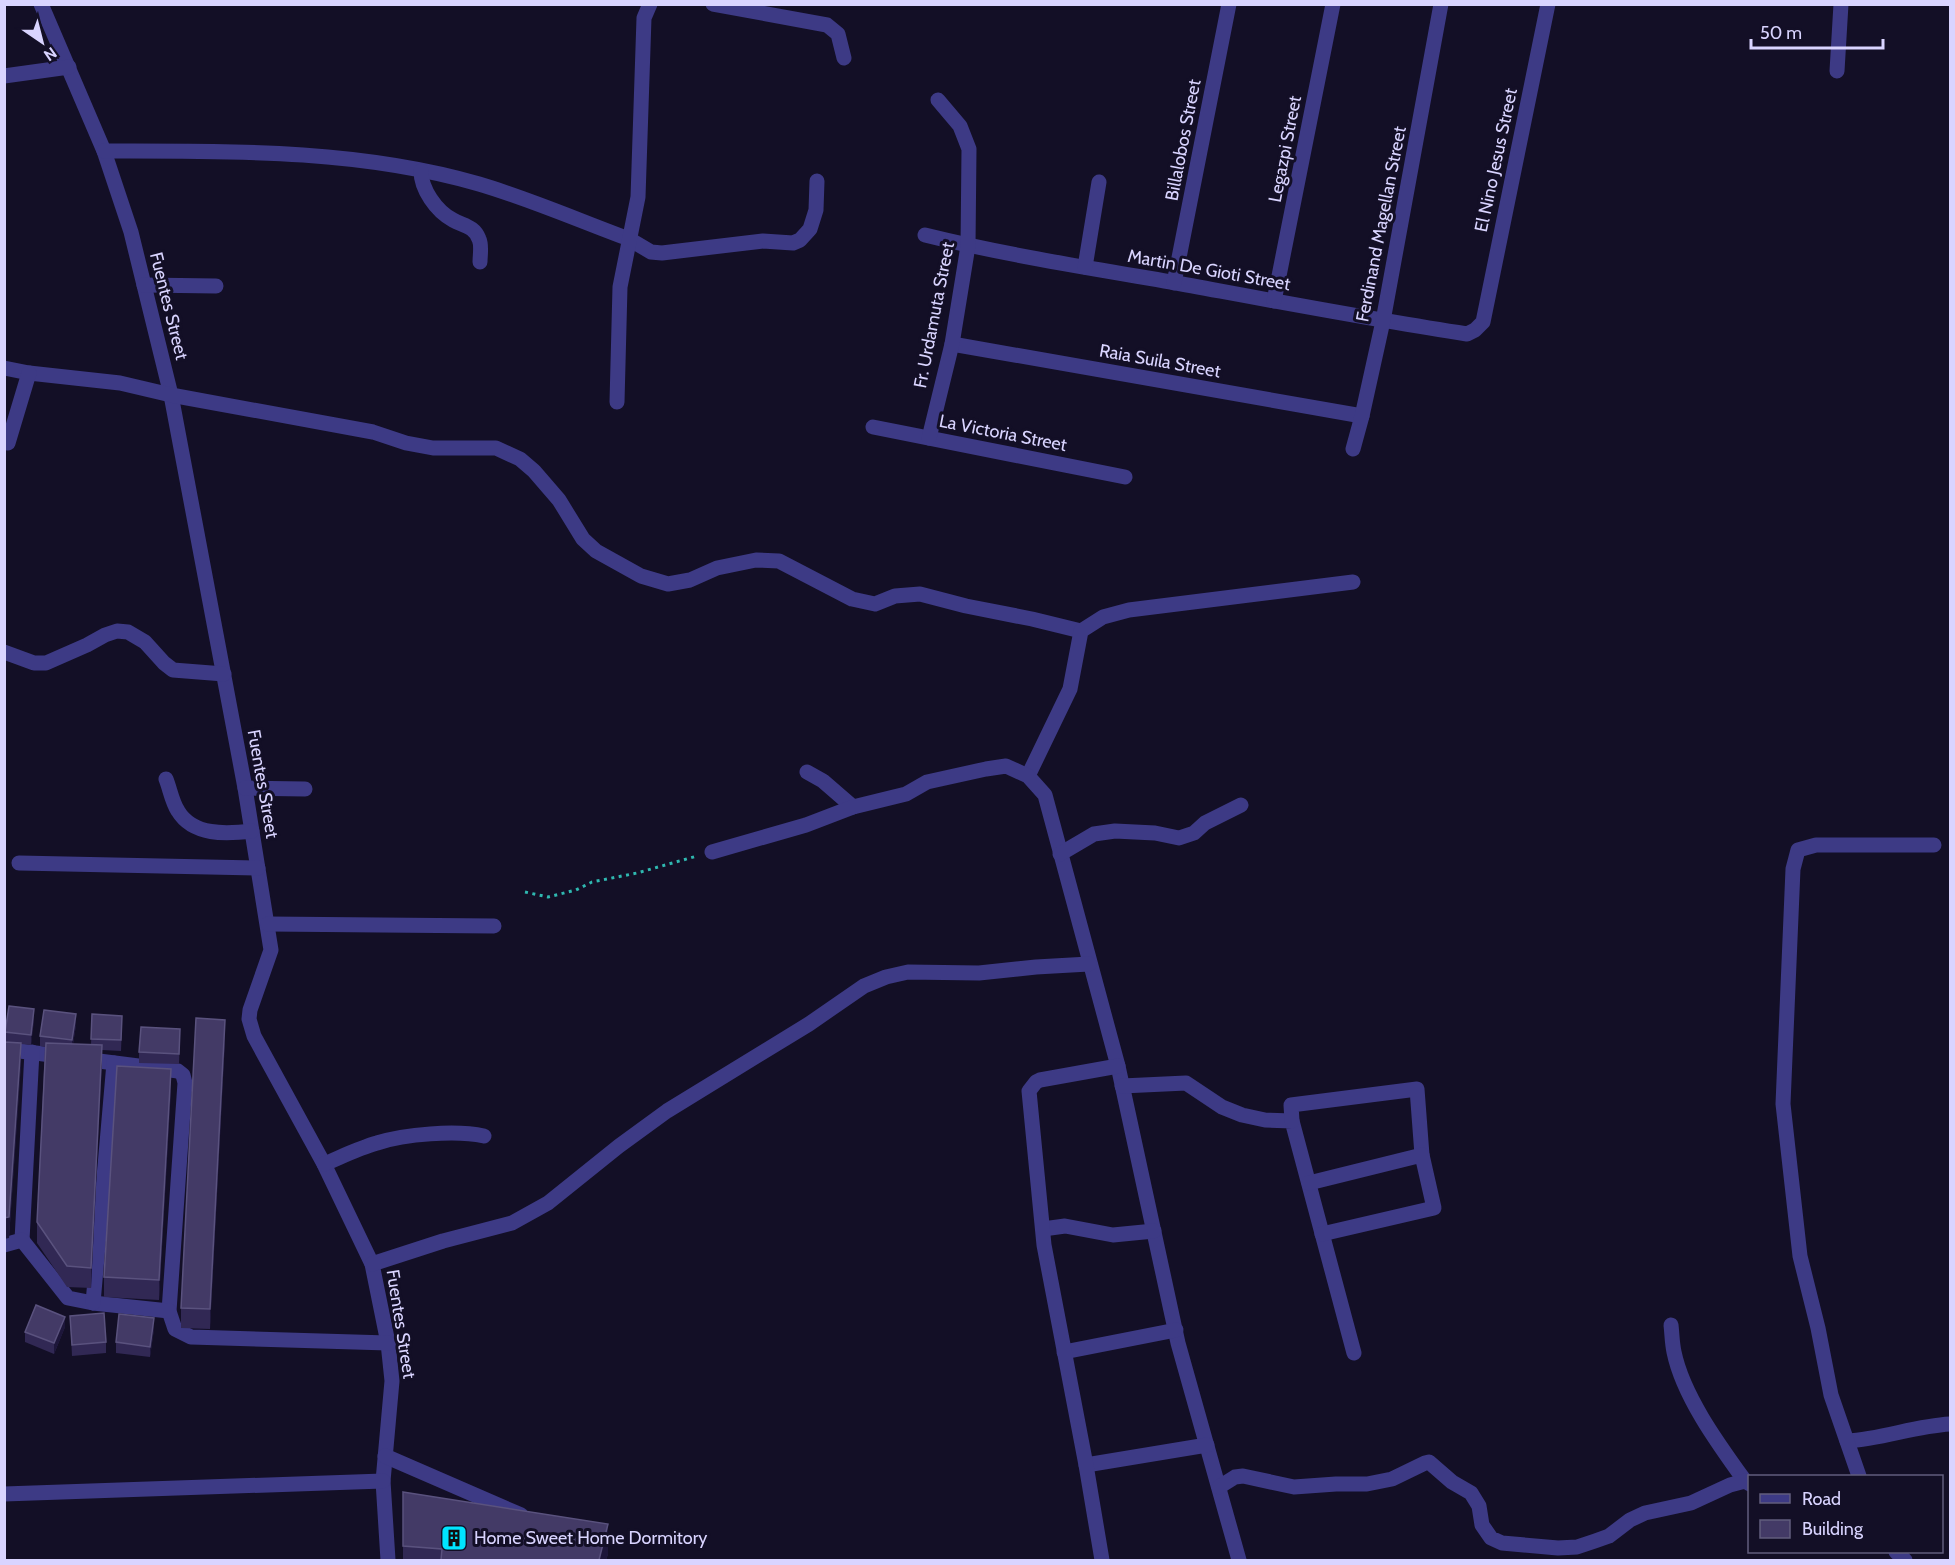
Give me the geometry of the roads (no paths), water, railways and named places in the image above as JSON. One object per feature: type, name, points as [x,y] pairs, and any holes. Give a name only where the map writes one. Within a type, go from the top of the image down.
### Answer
[{"type":"street","name":"Fuentes Street","points":[[41,4],[104,151],[131,232],[171,395],[245,788],[268,924],[271,950],[249,1019],[254,1036],[324,1164],[372,1264],[392,1381],[383,1481],[388,1560]]},
{"type":"street","points":[[618,402],[620,287],[638,197],[644,18],[650,4]]},
{"type":"street","name":"Billalobos Street","points":[[1174,283],[1229,4]]},
{"type":"street","name":"Legazpi Street","points":[[1274,301],[1333,4]]},
{"type":"street","name":"Ferdinand Magellan Street","points":[[1353,449],[1383,321],[1441,4]]},
{"type":"street","name":"El Nino Jesus Street","points":[[1483,322],[1548,4]]},
{"type":"street","points":[[1837,71],[1841,4]]},
{"type":"street","points":[[720,5],[827,25],[838,34],[844,58]]},
{"type":"street","points":[[4,76],[69,67]]},
{"type":"street","name":"Fr. Urdamuta Street","points":[[929,438],[952,344],[969,246],[969,149],[960,126],[938,100]]},
{"type":"street","points":[[104,151],[246,151],[343,159],[421,171],[480,184],[629,239],[651,252],[662,253],[763,241],[793,243],[800,240],[810,229],[816,210],[817,181]]},
{"type":"street","points":[[421,171],[421,181],[440,211],[453,221],[470,226],[480,240],[480,262]]},
{"type":"street","points":[[1085,267],[1100,182]]},
{"type":"street","name":"Martin De Gioti Street","points":[[925,235],[969,246],[1383,321],[1467,334],[1483,322]]},
{"type":"street","points":[[144,285],[216,286]]},
{"type":"street","name":"Raia Suila Street","points":[[952,344],[1362,416]]},
{"type":"street","points":[[4,368],[120,383],[171,395],[373,432],[406,443],[434,448],[496,448],[520,459],[534,471],[560,500],[583,539],[596,551],[641,576],[668,584],[690,580],[717,568],[756,560],[779,561],[852,599],[875,604],[895,596],[920,594],[1081,631]]},
{"type":"street","points":[[8,443],[29,373]]},
{"type":"street","name":"La Victoria Street","points":[[873,427],[1125,477]]},
{"type":"street","points":[[1028,776],[1070,689],[1081,631],[1103,617],[1129,610],[1353,582]]},
{"type":"street","points":[[4,652],[34,663],[46,663],[105,635],[117,631],[128,632],[145,642],[173,670],[224,674]]},
{"type":"street","points":[[712,852],[806,825],[853,807],[906,794],[927,782],[986,769],[1006,766],[1028,776],[1045,795],[1118,1066],[1176,1330],[1239,1560]]},
{"type":"street","points":[[807,772],[824,781],[853,807]]},
{"type":"street","points":[[166,779],[178,811],[197,828],[224,834],[252,831]]},
{"type":"street","points":[[245,788],[305,789]]},
{"type":"street","points":[[1060,854],[1094,834],[1115,831],[1155,833],[1179,838],[1241,805]]},
{"type":"street","points":[[1858,1475],[1832,1395],[1800,1256],[1783,1104],[1793,869],[1798,850],[1816,845],[1934,845]]},
{"type":"street","points":[[19,863],[258,868]]},
{"type":"street","points":[[268,924],[494,926]]},
{"type":"street","points":[[372,1264],[443,1241],[512,1223],[548,1203],[667,1111],[809,1024],[864,986],[908,972],[979,974],[1036,967],[1089,964]]},
{"type":"street","points":[[4,1049],[178,1071],[183,1075],[185,1083],[169,1311],[175,1329],[191,1337],[387,1343]]},
{"type":"street","points":[[32,1052],[22,1240],[68,1298],[169,1311]]},
{"type":"street","points":[[93,1303],[114,1063]]},
{"type":"street","points":[[1102,1560],[1042,1229],[1029,1091],[1035,1082],[1040,1080],[1118,1066]]},
{"type":"street","points":[[1122,1086],[1186,1083],[1222,1107],[1242,1115],[1265,1120],[1292,1121]]},
{"type":"street","points":[[1322,1234],[1434,1208],[1422,1155],[1417,1089],[1291,1106],[1292,1121],[1309,1183],[1322,1234],[1354,1353]]},
{"type":"street","points":[[324,1164],[377,1143],[401,1138],[468,1132],[484,1136]]},
{"type":"street","points":[[1309,1183],[1422,1155]]},
{"type":"street","points":[[1042,1229],[1065,1226],[1113,1235],[1154,1231]]},
{"type":"street","points":[[4,1245],[22,1240]]},
{"type":"street","points":[[1671,1324],[1674,1352],[1686,1386],[1720,1447],[1747,1483]]},
{"type":"street","points":[[1064,1352],[1176,1330]]},
{"type":"street","points":[[1847,1441],[1866,1440],[1934,1425],[1950,1424]]},
{"type":"street","points":[[1086,1465],[1207,1445]]},
{"type":"street","points":[[385,1456],[537,1523]]},
{"type":"street","points":[[1219,1487],[1236,1477],[1243,1476],[1294,1487],[1379,1483],[1429,1462],[1452,1482],[1471,1493],[1479,1506],[1482,1525],[1491,1538],[1502,1543],[1558,1548],[1577,1547],[1596,1541],[1609,1536],[1630,1520],[1645,1513],[1691,1503],[1730,1485],[1747,1483]]},
{"type":"street","points":[[4,1494],[383,1481]]},
{"type":"place","name":"Home Sweet Home Dormitory","points":[[454,1538]]}]
